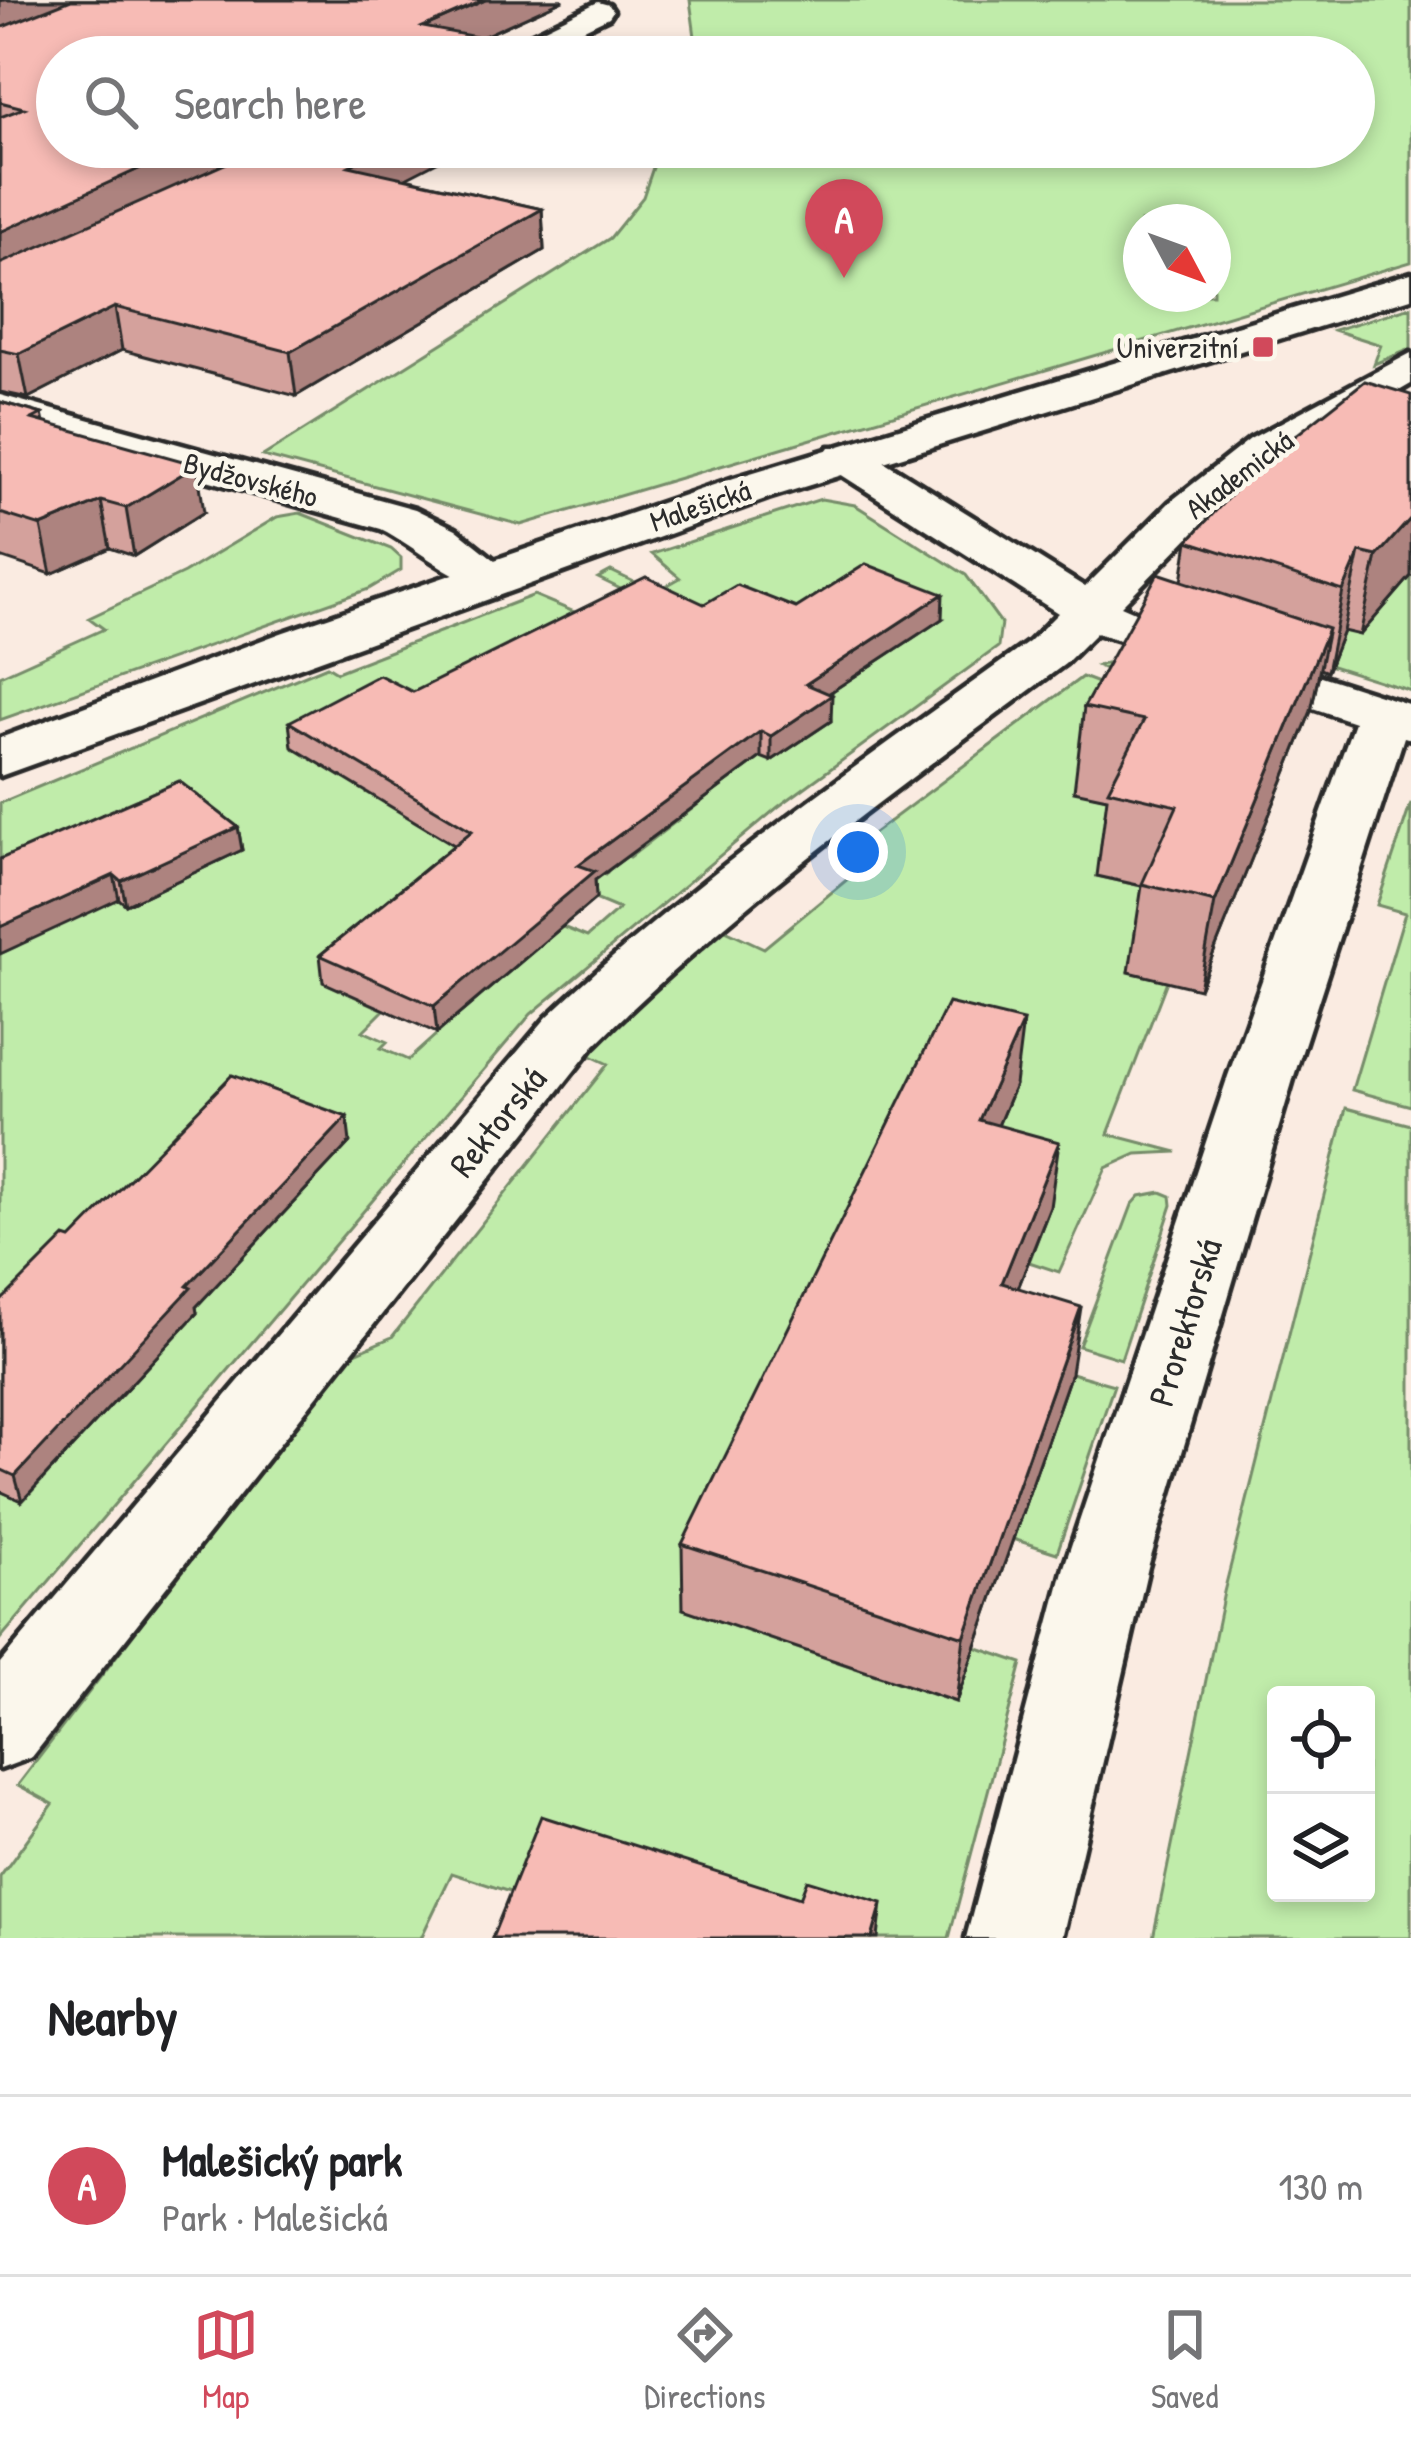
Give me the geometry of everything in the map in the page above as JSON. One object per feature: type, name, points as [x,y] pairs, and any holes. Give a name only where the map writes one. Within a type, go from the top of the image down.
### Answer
[{"type":"street","points":[[544,36],[598,10]]},
{"type":"street","name":"Malešická","points":[[0,758],[490,576],[845,457],[1411,285]]},
{"type":"street","name":"Akademická","points":[[1089,610],[1187,512],[1266,449],[1411,366]]},
{"type":"street","name":"Bydžovského","points":[[0,408],[398,520],[439,539],[490,576]]},
{"type":"street","points":[[845,457],[1089,610],[1398,719]]},
{"type":"street","name":"Rektorská","points":[[0,1729],[570,1032],[643,961],[814,823],[1047,653],[1089,610]]},
{"type":"street","name":"Prorektorská","points":[[1014,1938],[1106,1567],[1261,1076],[1398,719]]},
{"type":"green space","points":[[690,0],[1411,0],[1411,262],[521,525],[263,456],[610,238],[643,197],[653,168],[1375,168],[1375,36],[695,36]]},
{"type":"green space","points":[[1411,307],[1411,349],[1374,364],[1381,345],[1334,330]]},
{"type":"green space","points":[[821,499],[855,505],[966,575],[1001,623],[998,647],[778,807],[531,1014],[0,1639],[0,1491],[23,1501],[196,1313],[0,1335],[0,954],[17,946],[0,929],[0,803],[327,666],[337,672],[534,595],[598,622],[641,599],[598,578],[611,571],[655,592],[680,578],[652,554]],"holes":[[[587,738],[714,792],[630,857],[611,849],[592,864],[608,871],[605,875],[510,831]],[[545,878],[619,909],[587,937],[558,925],[408,1060],[381,1048],[387,1042],[363,1031],[384,1010],[325,983]]]},
{"type":"green space","points":[[300,513],[391,549],[401,558],[401,570],[369,589],[0,720],[0,676],[104,629],[89,618],[184,573],[277,517]]},
{"type":"green space","points":[[1411,572],[1411,691],[1199,624]]},
{"type":"green space","points":[[1124,657],[1149,659],[1277,700],[1263,723],[1126,693],[1074,790],[1132,804],[1097,876],[1163,891],[1129,971],[1167,981],[1108,1134],[1177,1152],[1137,1154],[1106,1168],[1059,1272],[1029,1262],[1050,1207],[973,1185],[1015,1085],[942,1067],[683,1609],[955,1702],[975,1647],[1022,1663],[949,1938],[650,1938],[452,1873],[421,1938],[0,1938],[0,1877],[53,1804],[18,1785],[344,1358],[392,1337],[608,1064],[587,1054],[719,927],[764,948],[866,864],[846,854],[1082,677],[1103,685],[1117,674],[1098,666]]},
{"type":"green space","points":[[1411,803],[1411,1106],[1352,1090],[1405,913],[1377,905]]},
{"type":"green space","points":[[1346,1108],[1411,1125],[1411,1938],[1153,1938],[1224,1592]]},
{"type":"green space","points":[[1161,1192],[1171,1196],[1172,1205],[1121,1359],[1079,1346],[1132,1205],[1140,1196]]},
{"type":"green space","points":[[1071,1373],[1114,1385],[1057,1553],[1013,1539]]},
{"type":"building","points":[[71,0],[485,0],[423,27],[471,36],[36,36],[36,168],[141,168],[0,232],[0,117],[24,108],[0,102],[0,28]]},
{"type":"building","points":[[216,168],[358,168],[542,209],[290,352],[115,307],[19,354],[0,350],[0,264]]},
{"type":"building","points":[[1365,381],[1411,395],[1411,518],[1377,556],[1360,552],[1343,591],[1188,541],[1258,465]]},
{"type":"building","points":[[0,402],[42,414],[32,419],[197,465],[126,508],[101,501],[41,526],[0,513]]},
{"type":"building","points":[[866,564],[943,594],[806,684],[832,695],[771,736],[761,731],[578,865],[595,871],[434,1006],[320,955],[472,831],[289,722],[379,675],[413,692],[646,577],[704,604],[737,585],[796,608]]},
{"type":"building","points":[[1158,573],[1328,629],[1215,902],[1142,884],[1177,806],[1108,790],[1144,720],[1084,707]]},
{"type":"building","points":[[179,781],[238,827],[121,881],[114,875],[0,927],[0,859]]},
{"type":"building","points":[[948,1003],[1023,1021],[979,1120],[1059,1142],[1002,1283],[1081,1307],[964,1637],[682,1544]]},
{"type":"building","points":[[232,1075],[347,1117],[15,1476],[0,1469],[0,1302],[65,1237],[71,1239]]},
{"type":"building","points":[[541,1816],[800,1898],[807,1880],[882,1903],[872,1938],[492,1938]]},
{"type":"place","name":"Malešický park","points":[[844,278]]},
{"type":"place","name":"Univerzitní","points":[[1263,347]]}]
